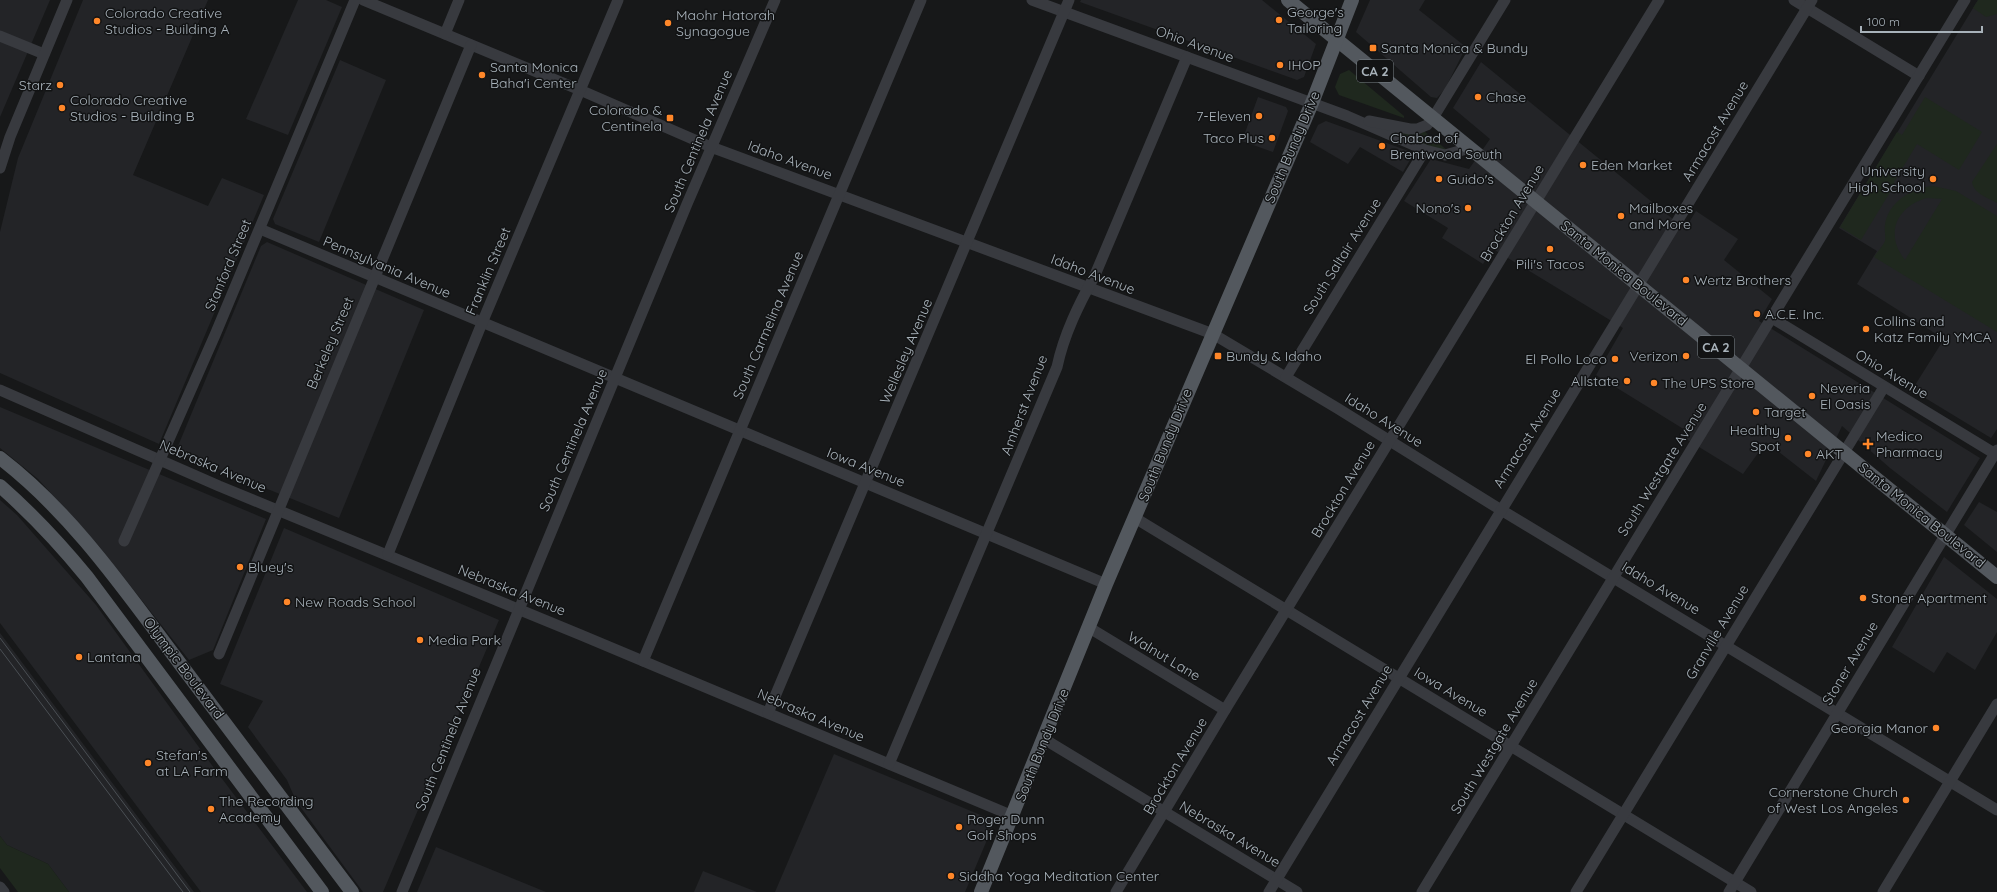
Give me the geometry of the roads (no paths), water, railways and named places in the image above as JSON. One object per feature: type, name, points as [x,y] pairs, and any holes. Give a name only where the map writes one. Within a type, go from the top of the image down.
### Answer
[{"type":"main road","name":"Santa Monica Boulevard","points":[[1288,0],[1997,577]]},
{"type":"main road","name":"South Bundy Drive","points":[[981,892],[1013,816],[1088,627],[1312,103],[1352,0]]},
{"type":"main road","name":"Olympic Boulevard","points":[[0,458],[37,490],[90,546],[216,709],[352,892]]},
{"type":"main road","name":"Olympic Boulevard","points":[[0,486],[32,514],[87,577],[322,892]]},
{"type":"street","points":[[0,168],[10,137],[67,0]]},
{"type":"street","name":"Stanford Street","points":[[124,541],[161,460],[260,229],[355,0]]},
{"type":"street","name":"Idaho Avenue","points":[[363,0],[471,44],[712,147],[1213,334],[1286,377],[1500,510],[1997,810]]},
{"type":"street","points":[[445,34],[459,0]]},
{"type":"street","name":"Franklin Street","points":[[388,554],[482,323],[618,0]]},
{"type":"street","name":"South Centinela Avenue","points":[[402,892],[615,378],[775,0]]},
{"type":"street","name":"South Carmelina Avenue","points":[[643,661],[921,0]]},
{"type":"street","name":"Ohio Avenue","points":[[1032,0],[1347,116],[1425,150],[1445,155],[1470,148]]},
{"type":"street","name":"Wellesley Avenue","points":[[768,713],[968,243],[1069,0]]},
{"type":"street","points":[[1434,118],[1505,0]]},
{"type":"street","name":"Brockton Avenue","points":[[1116,892],[1225,710],[1659,0]]},
{"type":"street","points":[[1794,0],[1810,4],[1919,76]]},
{"type":"street","name":"South Westgate Avenue","points":[[1422,892],[1965,0]]},
{"type":"street","name":"Armacost Avenue","points":[[1269,892],[1500,510],[1810,4]]},
{"type":"street","points":[[0,36],[44,54]]},
{"type":"street","name":"Berkeley Street","points":[[219,654],[471,44]]},
{"type":"street","name":"Amherst Avenue","points":[[889,764],[1057,367],[1060,351],[1078,305],[1088,287],[1187,57]]},
{"type":"street","name":"Ohio Avenue","points":[[1347,116],[1417,129],[1426,125],[1434,118]]},
{"type":"street","name":"South Saltair Avenue","points":[[1286,377],[1425,150]]},
{"type":"street","name":"Pennsylvania Avenue","points":[[260,229],[615,378]]},
{"type":"street","name":"Ohio Avenue","points":[[1772,318],[1884,387],[1996,453]]},
{"type":"street","name":"Iowa Avenue","points":[[615,378],[866,482],[1106,584]]},
{"type":"street","name":"Granville Avenue","points":[[1576,892],[1884,387]]},
{"type":"street","name":"Nebraska Avenue","points":[[0,390],[278,510],[388,554],[518,610],[1013,816]]},
{"type":"street","name":"Stoner Avenue","points":[[1729,892],[1996,453]]},
{"type":"street","name":"Iowa Avenue","points":[[1135,518],[1751,892]]},
{"type":"street","name":"Walnut Lane","points":[[1088,627],[1225,710]]},
{"type":"street","points":[[1883,892],[1997,704]]},
{"type":"street","name":"Nebraska Avenue","points":[[1044,739],[1297,892]]},
{"type":"street","points":[[0,887],[4,892]]},
{"type":"tram line","points":[[0,638],[190,892]]},
{"type":"tram line","points":[[0,649],[183,892]]},
{"type":"place","name":"George's Tailoring","points":[[1279,20]]},
{"type":"place","name":"Colorado Creative Studios - Building A","points":[[97,21]]},
{"type":"place","name":"Maohr Hatorah Synagogue","points":[[668,23]]},
{"type":"place","name":"Santa Monica & Bundy","points":[[1373,48]]},
{"type":"place","name":"IHOP","points":[[1280,65]]},
{"type":"place","name":"Santa Monica Baha'i Center","points":[[482,75]]},
{"type":"place","name":"Starz","points":[[60,85]]},
{"type":"place","name":"Chase","points":[[1478,97]]},
{"type":"place","name":"Colorado Creative Studios - Building B","points":[[62,108]]},
{"type":"place","name":"7-Eleven","points":[[1259,116]]},
{"type":"place","name":"Colorado & Centinela","points":[[670,118]]},
{"type":"place","name":"Taco Plus","points":[[1272,138]]},
{"type":"place","name":"Chabad of Brentwood South","points":[[1382,146]]},
{"type":"place","name":"Eden Market","points":[[1583,165]]},
{"type":"place","name":"Guido's","points":[[1439,179]]},
{"type":"place","name":"University High School","points":[[1933,179]]},
{"type":"place","name":"Nono's","points":[[1468,208]]},
{"type":"place","name":"Mailboxes and More","points":[[1621,216]]},
{"type":"place","name":"Pili's Tacos","points":[[1550,249]]},
{"type":"place","name":"Wertz Brothers","points":[[1686,280]]},
{"type":"place","name":"A.C.E. Inc.","points":[[1757,314]]},
{"type":"place","name":"Collins and Katz Family YMCA","points":[[1866,329]]},
{"type":"place","name":"Bundy & Idaho","points":[[1218,356]]},
{"type":"place","name":"Verizon","points":[[1686,356]]},
{"type":"place","name":"El Pollo Loco","points":[[1615,359]]},
{"type":"place","name":"Allstate","points":[[1627,381]]},
{"type":"place","name":"The UPS Store","points":[[1654,383]]},
{"type":"place","name":"Neveria El Oasis","points":[[1812,396]]},
{"type":"place","name":"Target","points":[[1756,412]]},
{"type":"place","name":"Healthy Spot","points":[[1788,438]]},
{"type":"place","name":"Medico Pharmacy","points":[[1868,444]]},
{"type":"place","name":"AKT","points":[[1808,454]]},
{"type":"place","name":"Bluey's","points":[[240,567]]},
{"type":"place","name":"Stoner Apartment","points":[[1863,598]]},
{"type":"place","name":"New Roads School","points":[[287,602]]},
{"type":"place","name":"Media Park","points":[[420,640]]},
{"type":"place","name":"Lantana","points":[[79,657]]},
{"type":"place","name":"Georgia Manor","points":[[1936,728]]},
{"type":"place","name":"Stefan's at LA Farm","points":[[148,763]]},
{"type":"place","name":"Cornerstone Church of West Los Angeles","points":[[1906,800]]},
{"type":"place","name":"The Recording Academy","points":[[211,809]]},
{"type":"place","name":"Roger Dunn Golf Shops","points":[[959,827]]},
{"type":"place","name":"Siddha Yoga Meditation Center","points":[[951,876]]}]
